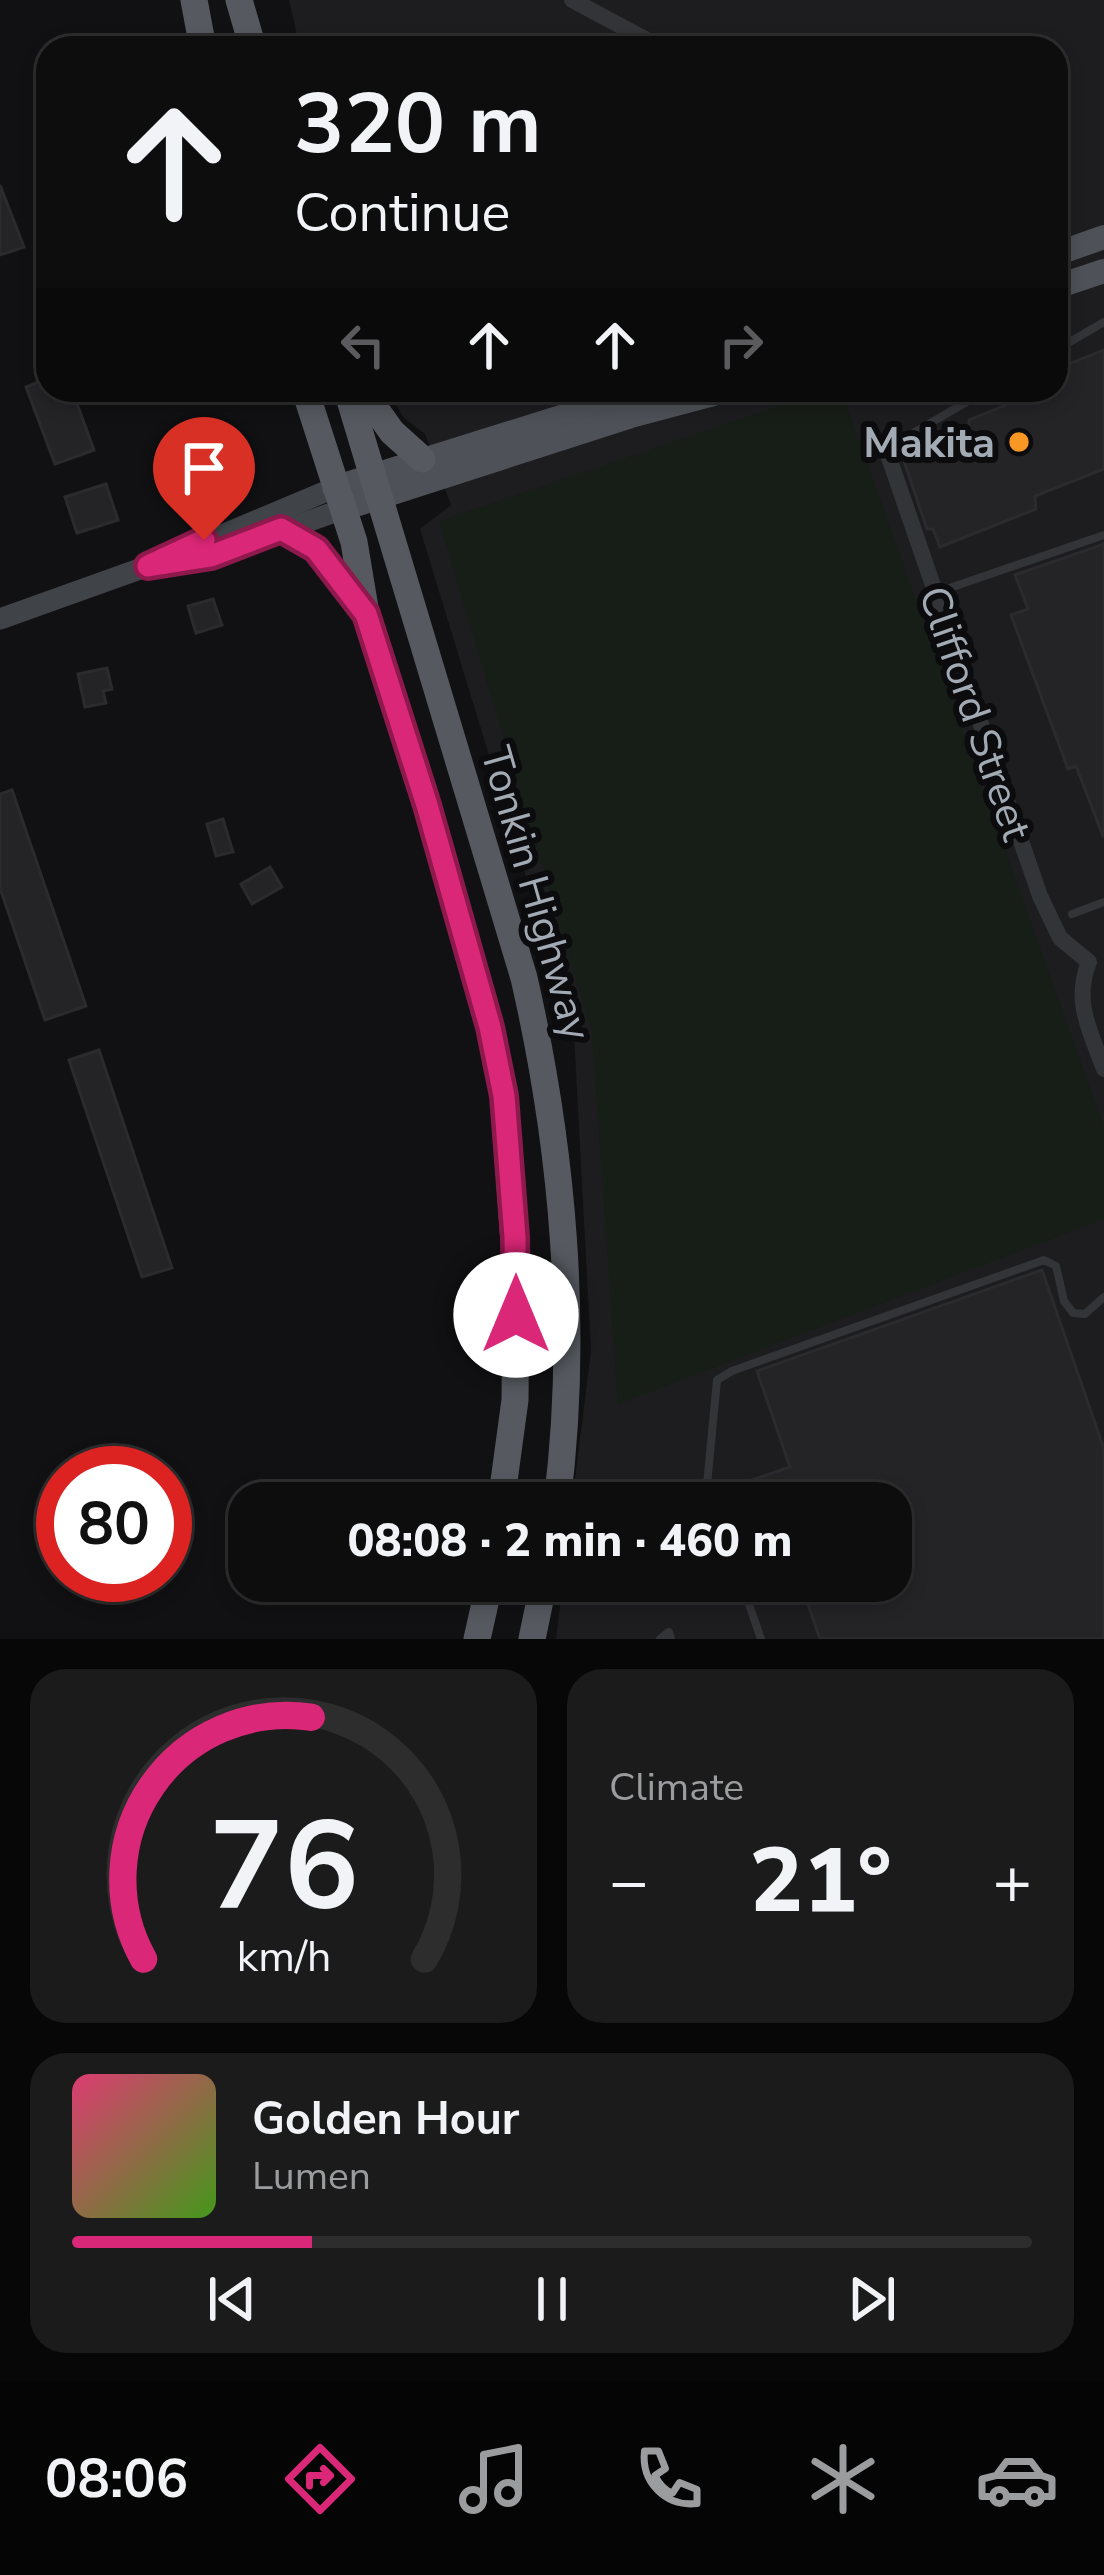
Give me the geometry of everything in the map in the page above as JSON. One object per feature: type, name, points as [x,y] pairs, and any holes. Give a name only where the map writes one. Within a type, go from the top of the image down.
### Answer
[{"type":"highway","points":[[194,0],[201,36]]},
{"type":"highway","points":[[239,0],[250,36]]},
{"type":"highway","name":"Tonkin Highway","points":[[309,402],[354,542],[366,614],[465,938],[504,1096],[516,1294],[515,1400],[504,1482]]},
{"type":"highway","name":"Tonkin Highway","points":[[351,402],[524,977],[538,1041],[565,1257],[565,1407],[559,1482]]},
{"type":"highway","points":[[371,402],[392,431],[422,458]]},
{"type":"highway","points":[[281,529],[316,549],[366,614]]},
{"type":"highway","points":[[477,1639],[485,1602]]},
{"type":"highway","points":[[532,1639],[540,1602]]},
{"type":"main road","points":[[1068,250],[1104,237]]},
{"type":"main road","points":[[1068,283],[1104,271]]},
{"type":"main road","points":[[376,486],[422,458],[607,402]]},
{"type":"main road","points":[[0,620],[376,486],[684,402]]},
{"type":"main road","points":[[148,566],[211,556],[281,529],[338,499]]},
{"type":"street","points":[[572,0],[640,36]]},
{"type":"street","name":"Clifford Street","points":[[886,449],[1040,896],[1060,938],[1089,962]]},
{"type":"street","points":[[1104,950],[1089,962],[1080,984],[1082,1010],[1104,1069]]},
{"type":"lane","points":[[1068,343],[1104,322]]},
{"type":"lane","points":[[886,449],[966,402]]},
{"type":"lane","points":[[935,593],[1104,535]]},
{"type":"lane","points":[[1072,914],[1104,902]]},
{"type":"lane","points":[[707,1482],[717,1380],[732,1371],[1044,1261],[1056,1266],[1064,1301],[1073,1313],[1085,1314],[1104,1297]]},
{"type":"lane","points":[[748,1602],[761,1639]]},
{"type":"lane","points":[[660,1639],[669,1632],[671,1639]]},
{"type":"shaded area","points":[[289,0],[1104,0],[1104,1639],[556,1639],[560,1602],[912,1602],[912,1482],[575,1482],[591,1351],[574,1034],[420,529],[451,505],[425,434],[404,418],[394,402],[1068,402],[1068,36],[297,36]]},
{"type":"shaded area","points":[[791,402],[845,402],[1104,1127],[1104,1219],[618,1404],[592,1033],[439,521]]},
{"type":"building","points":[[0,185],[24,247],[0,255]]},
{"type":"building","name":"Makita","points":[[1104,350],[1104,469],[1035,496],[1036,509],[940,547],[933,529],[927,529],[902,455],[969,428],[969,420],[1006,402],[1068,402],[1068,364]]},
{"type":"building","points":[[36,383],[36,402],[76,402],[94,450],[55,464],[26,387]]},
{"type":"building","points":[[106,484],[118,520],[77,533],[65,497]]},
{"type":"building","points":[[1104,544],[1103,836],[1076,766],[1068,769],[1011,615],[1028,609],[1015,575]]},
{"type":"building","points":[[213,599],[222,625],[196,633],[188,606]]},
{"type":"building","points":[[107,668],[112,689],[103,691],[106,703],[85,707],[78,674]]},
{"type":"building","points":[[12,790],[86,1006],[45,1020],[0,888],[0,794]]},
{"type":"building","points":[[223,819],[233,852],[216,856],[207,824]]},
{"type":"building","points":[[270,867],[282,887],[252,904],[241,884]]},
{"type":"building","points":[[99,1050],[172,1268],[142,1277],[69,1060]]},
{"type":"building","points":[[1042,1270],[1104,1449],[1104,1639],[820,1639],[807,1602],[912,1602],[912,1482],[746,1482],[790,1467],[757,1371]]},
{"type":"place","name":"Makita","points":[[1019,442]]},
{"type":"route","points":[[204,540],[148,566],[211,556],[281,529],[316,549],[366,614],[490,1027],[504,1096],[516,1315]]}]
